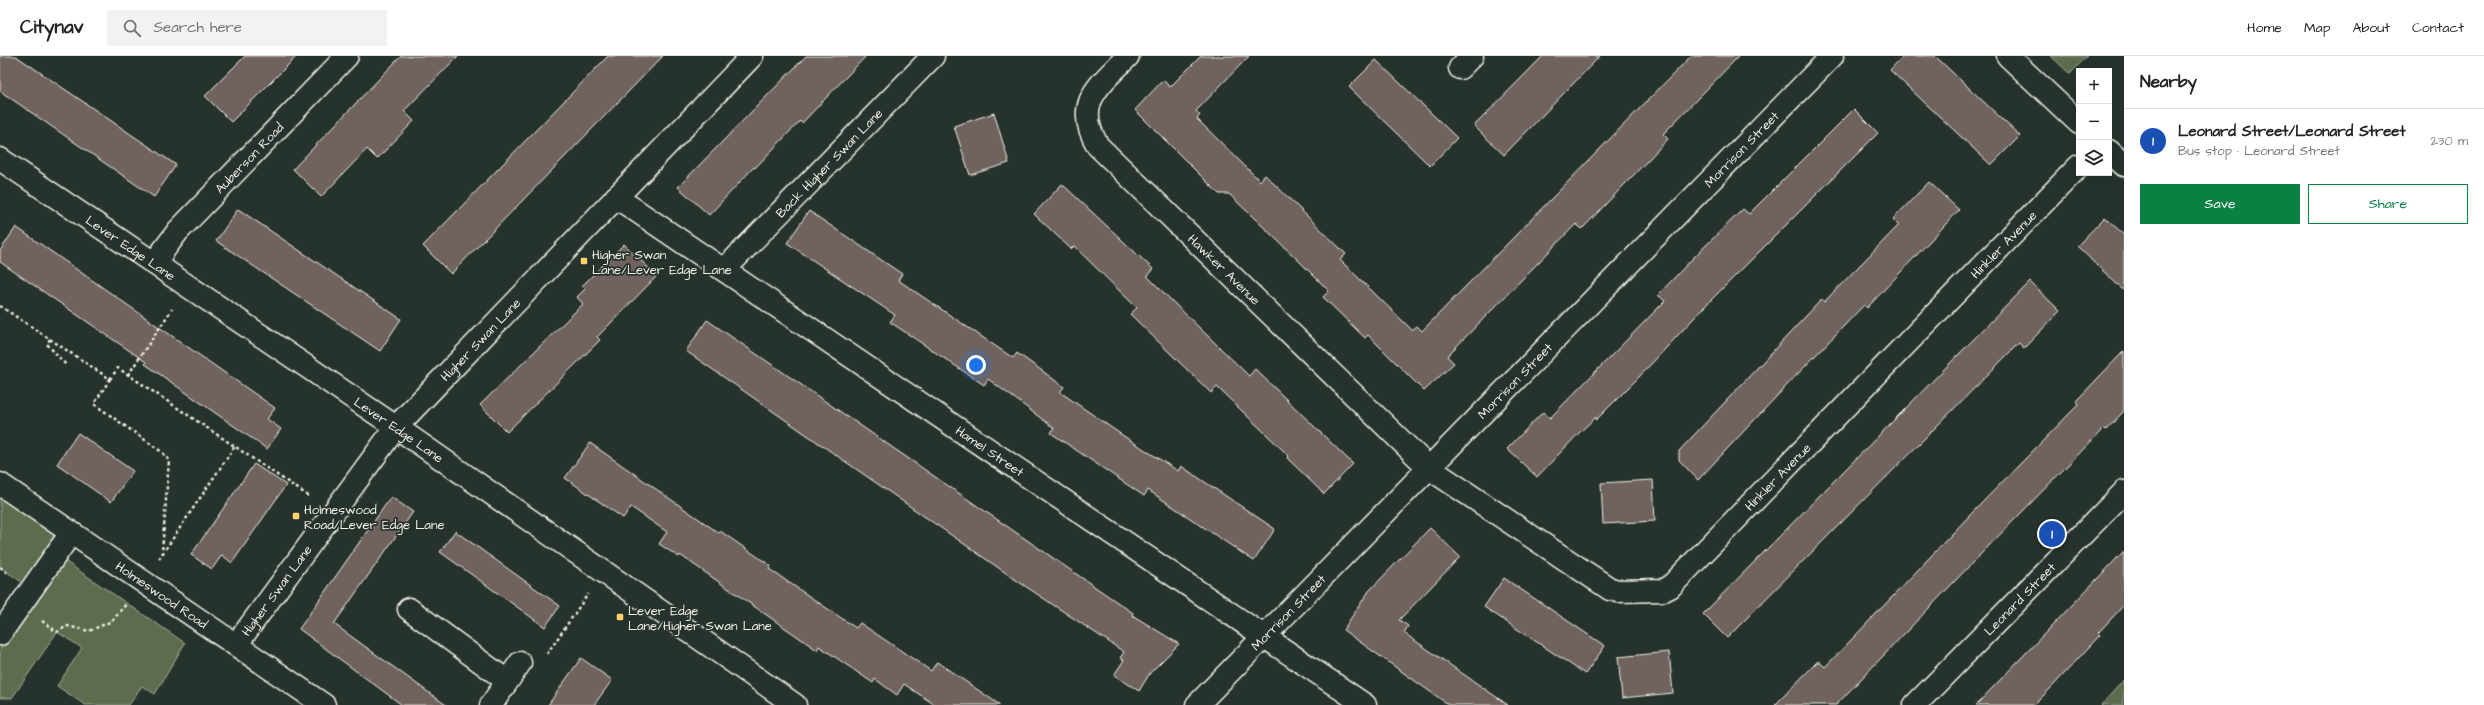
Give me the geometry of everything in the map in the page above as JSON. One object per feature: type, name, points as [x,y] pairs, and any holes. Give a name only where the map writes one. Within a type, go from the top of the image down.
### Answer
[{"type":"street","name":"Auberson Road","points":[[154,263],[178,231],[347,56]]},
{"type":"street","name":"Higher Swan Lane","points":[[236,645],[396,427],[752,56]]},
{"type":"street","name":"Back Higher Swan Lane","points":[[724,270],[933,56]]},
{"type":"street","name":"Hawker Avenue","points":[[1128,56],[1094,92],[1088,106],[1091,134],[1098,146],[1429,468]]},
{"type":"street","name":"Morrison Street","points":[[1197,705],[1832,56]]},
{"type":"street","points":[[2008,56],[2076,119]]},
{"type":"street","points":[[2112,154],[2124,165]]},
{"type":"street","name":"Lever Edge Lane","points":[[0,159],[396,427],[795,705]]},
{"type":"street","name":"Hinkler Avenue","points":[[1429,468],[1610,589],[1618,591],[1664,590],[1670,587],[2076,169]]},
{"type":"street","name":"Hamel Street","points":[[616,196],[1365,705]]},
{"type":"street","name":"Holmeswood Road","points":[[0,484],[324,705]]},
{"type":"street","name":"Leonard Street","points":[[1915,705],[2124,492]]},
{"type":"street","points":[[0,634],[71,533]]},
{"type":"street","points":[[409,609],[507,681]]},
{"type":"street","points":[[491,705],[520,663]]},
{"type":"path","points":[[128,375],[188,286]]},
{"type":"path","points":[[0,306],[110,379]]},
{"type":"path","points":[[50,339],[47,344],[67,366]]},
{"type":"path","points":[[162,554],[169,460],[162,452],[94,404],[118,368],[334,512]]},
{"type":"path","points":[[20,605],[57,632],[67,626],[89,631],[112,621],[143,582],[235,446]]},
{"type":"path","points":[[520,663],[546,655],[603,571]]},
{"type":"green space","points":[[2051,56],[2087,56],[2070,74]]},
{"type":"green space","points":[[0,484],[71,533],[56,555],[185,643],[155,694],[142,686],[129,705],[85,705],[57,686],[82,648],[57,632],[12,698],[0,698],[0,634],[32,589],[0,567]]},
{"type":"green space","points":[[2124,680],[2124,705],[2101,705]]},
{"type":"building","points":[[0,56],[16,56],[176,165],[154,197],[0,91]]},
{"type":"building","points":[[245,56],[297,56],[231,122],[205,96]]},
{"type":"building","points":[[401,56],[458,56],[404,111],[414,121],[377,159],[367,149],[321,197],[293,169]]},
{"type":"building","points":[[608,56],[663,56],[451,274],[423,246]]},
{"type":"building","points":[[806,56],[866,56],[802,123],[800,121],[755,168],[754,167],[709,215],[678,187]]},
{"type":"building","points":[[1201,56],[1249,56],[1196,111],[1200,115],[1197,119],[1260,181],[1265,175],[1346,254],[1340,260],[1412,330],[1417,326],[1422,331],[1691,56],[1739,56],[1663,134],[1668,139],[1582,229],[1576,224],[1447,356],[1454,363],[1424,391],[1368,335],[1365,338],[1323,297],[1329,291],[1300,262],[1229,194],[1219,194],[1135,110],[1163,80],[1170,87]]},
{"type":"building","points":[[1543,56],[1600,56],[1504,155],[1474,126]]},
{"type":"building","points":[[1903,56],[1935,56],[2020,136],[1991,165],[1890,70]]},
{"type":"building","points":[[1376,60],[1457,138],[1430,166],[1349,87]]},
{"type":"building","points":[[1854,109],[1878,133],[1706,305],[1639,377],[1596,420],[1596,417],[1537,477],[1507,449],[1543,412],[1550,418],[1665,301],[1658,295],[1694,257],[1743,209],[1749,214]]},
{"type":"building","points":[[994,113],[1009,163],[970,175],[954,126]]},
{"type":"building","points":[[1929,182],[1959,210],[1867,308],[1864,305],[1698,480],[1679,460],[1679,451],[1822,299],[1824,302],[1899,225],[1893,219]]},
{"type":"building","points":[[1062,184],[1153,269],[1147,276],[1249,376],[1255,369],[1353,464],[1324,494],[1287,458],[1289,456],[1217,387],[1211,393],[1130,314],[1137,308],[1074,246],[1071,249],[1034,214]]},
{"type":"building","points":[[238,209],[401,319],[380,351],[216,241]]},
{"type":"building","points":[[809,211],[902,274],[898,280],[1013,358],[1017,353],[1041,370],[1064,387],[1060,392],[1119,433],[1178,471],[1181,466],[1275,529],[1254,561],[1148,490],[1144,496],[1051,433],[1054,428],[988,379],[984,385],[890,322],[895,315],[787,243]]},
{"type":"building","points":[[2105,217],[2124,235],[2124,291],[2077,246]]},
{"type":"building","points":[[16,227],[275,408],[267,419],[281,429],[267,449],[145,364],[146,362],[0,262],[0,251]]},
{"type":"building","points":[[624,244],[657,276],[597,337],[600,340],[507,432],[480,405],[583,304],[577,297],[585,289],[582,286]]},
{"type":"building","points":[[2030,282],[2060,311],[2024,348],[2019,343],[1727,638],[1703,614]]},
{"type":"building","points":[[707,320],[1133,613],[1132,615],[1179,644],[1150,673],[1139,691],[1114,675],[1124,660],[1120,658],[1124,652],[1016,580],[686,351]]},
{"type":"building","points":[[2124,351],[2124,411],[2106,430],[2104,428],[1836,705],[1775,705],[1818,661],[1825,667],[1971,514],[2079,404],[2076,401]]},
{"type":"building","points":[[78,433],[133,471],[111,502],[57,464]]},
{"type":"building","points":[[590,443],[719,533],[720,531],[771,566],[769,569],[856,628],[860,623],[931,671],[937,662],[1000,705],[935,705],[904,684],[897,695],[875,679],[873,683],[819,646],[817,650],[680,555],[679,557],[659,544],[667,532],[631,507],[623,518],[565,478]]},
{"type":"building","points":[[254,464],[286,485],[232,563],[222,555],[212,569],[191,555]]},
{"type":"building","points":[[1653,480],[1655,521],[1603,524],[1601,483]]},
{"type":"building","points":[[391,497],[413,512],[334,624],[446,705],[402,705],[299,629]]},
{"type":"building","points":[[1430,528],[1460,557],[1399,620],[1408,626],[1404,633],[1508,705],[1449,705],[1343,630],[1369,591]]},
{"type":"building","points":[[455,531],[560,606],[545,627],[440,552]]},
{"type":"building","points":[[2124,551],[2124,605],[2098,633],[2100,635],[2052,687],[2034,705],[1976,705]]},
{"type":"building","points":[[1504,578],[1605,646],[1585,674],[1484,607]]},
{"type":"building","points":[[1669,652],[1673,693],[1622,698],[1618,657]]},
{"type":"building","points":[[581,658],[612,680],[594,705],[548,705]]},
{"type":"place","name":"Higher Swan Lane/Lever Edge Lane","points":[[584,261]]},
{"type":"place","name":"Holmeswood Road/Lever Edge Lane","points":[[296,516]]},
{"type":"place","name":"Leonard Street/Leonard Street","points":[[2052,534]]},
{"type":"place","name":"Lever Edge Lane/Higher Swan Lane","points":[[620,617]]}]
